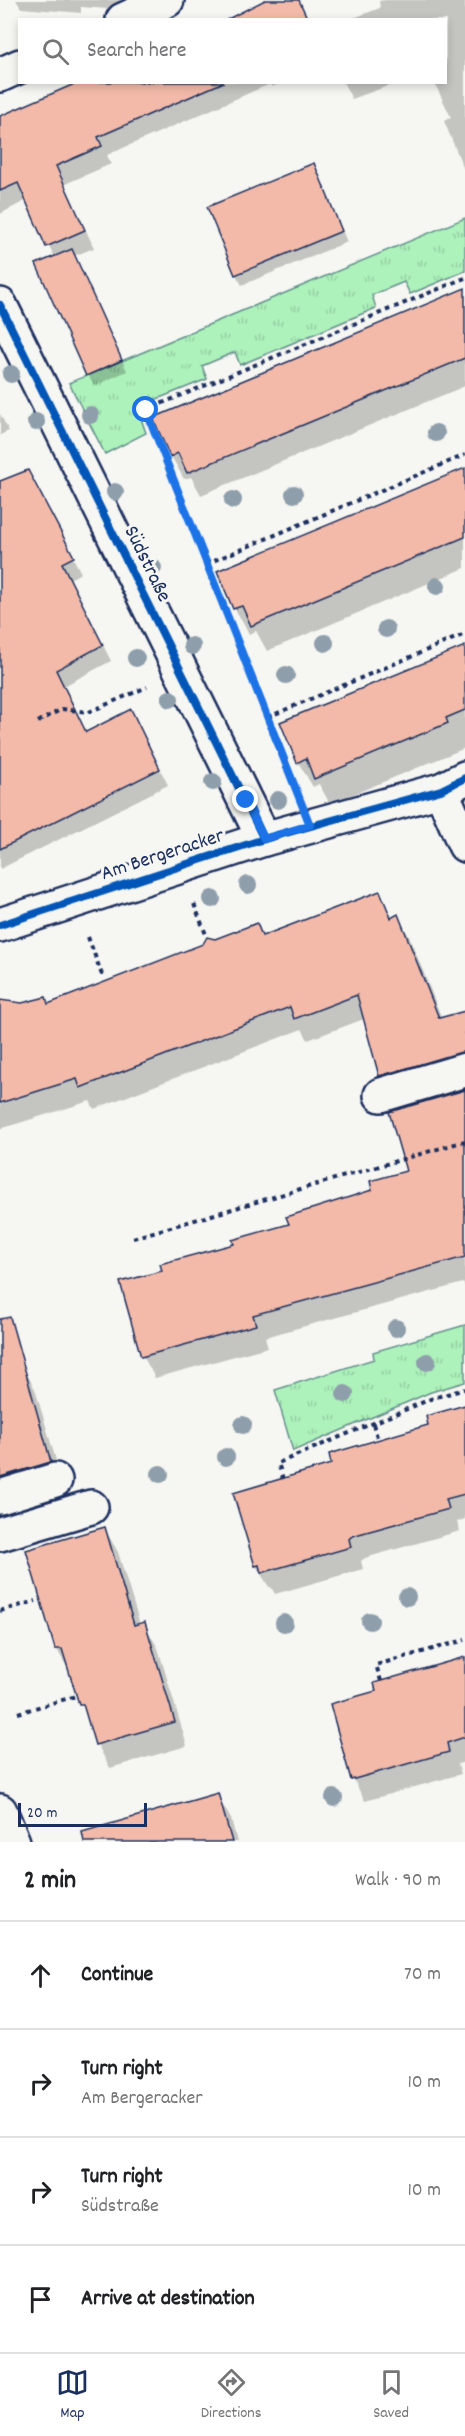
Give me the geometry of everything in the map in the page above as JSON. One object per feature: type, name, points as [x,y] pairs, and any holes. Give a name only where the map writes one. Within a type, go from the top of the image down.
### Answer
[{"type":"street","points":[[127,18],[167,0]]},
{"type":"street","points":[[0,75],[18,67]]},
{"type":"street","name":"Südstraße","points":[[0,305],[264,839]]},
{"type":"street","points":[[453,784],[465,845]]},
{"type":"street","name":"Am Bergeracker","points":[[0,925],[264,839],[453,784]]},
{"type":"street","points":[[381,1095],[465,1070]]},
{"type":"street","points":[[0,1497],[55,1480]]},
{"type":"street","points":[[0,1534],[91,1507]]},
{"type":"street","points":[[0,1811],[13,1842]]},
{"type":"path","points":[[310,825],[146,410],[465,278]]},
{"type":"path","points":[[206,564],[465,455]]},
{"type":"path","points":[[268,717],[465,634]]},
{"type":"path","points":[[39,722],[62,709],[90,712],[152,685],[185,677]]},
{"type":"path","points":[[194,903],[207,937]]},
{"type":"path","points":[[87,935],[102,975]]},
{"type":"path","points":[[133,1238],[465,1141]]},
{"type":"path","points":[[283,1479],[278,1463],[433,1398],[465,1389]]},
{"type":"path","points":[[373,1424],[378,1440]]},
{"type":"path","points":[[0,1611],[36,1601]]},
{"type":"path","points":[[381,1681],[376,1665],[465,1640]]},
{"type":"path","points":[[18,1713],[76,1696]]},
{"type":"green space","points":[[465,218],[465,271],[410,294],[404,282],[372,295],[376,308],[240,365],[235,352],[202,366],[207,379],[137,407],[146,433],[105,454],[69,383]]},
{"type":"green space","points":[[465,1325],[465,1382],[431,1392],[293,1451],[275,1390],[374,1359],[373,1352]]},
{"type":"building","points":[[265,0],[299,0],[307,18],[230,18]]},
{"type":"building","points":[[74,84],[219,84],[98,137],[102,146],[56,166],[85,230],[46,247],[18,183],[0,191],[0,116]]},
{"type":"building","points":[[314,163],[342,231],[235,275],[207,207]]},
{"type":"building","points":[[72,249],[122,360],[86,376],[36,264]]},
{"type":"building","points":[[465,288],[465,358],[187,473],[178,453],[170,457],[153,418]]},
{"type":"building","points":[[465,468],[465,537],[251,626],[242,606],[233,609],[217,571]]},
{"type":"building","points":[[28,470],[74,557],[62,563],[103,645],[56,670],[86,732],[131,709],[160,769],[0,849],[0,481]]},
{"type":"building","points":[[465,646],[465,710],[446,718],[448,723],[314,779],[306,758],[297,763],[280,722]]},
{"type":"building","points":[[380,891],[391,918],[398,914],[439,1018],[465,1011],[465,1052],[379,1076],[357,995],[294,1019],[290,1007],[80,1088],[77,1079],[0,1103],[0,1000],[22,1003],[46,997],[48,1004],[203,944],[207,937],[215,939],[257,923],[262,936]]},
{"type":"building","points":[[465,1090],[465,1257],[253,1315],[256,1325],[141,1357],[120,1282],[162,1271],[160,1264],[234,1244],[232,1240],[289,1224],[286,1217],[372,1190],[370,1181],[406,1171],[389,1112]]},
{"type":"building","points":[[10,1317],[51,1462],[0,1477],[0,1319]]},
{"type":"building","points":[[465,1405],[465,1494],[446,1499],[449,1509],[352,1536],[349,1539],[351,1547],[261,1573],[259,1565],[255,1566],[233,1493],[331,1464],[329,1454],[428,1425],[426,1416]]},
{"type":"building","points":[[105,1527],[134,1625],[145,1622],[175,1722],[95,1745],[83,1704],[79,1704],[62,1649],[55,1649],[26,1550]]},
{"type":"building","points":[[465,1657],[465,1737],[447,1743],[449,1752],[351,1780],[330,1704],[376,1691],[374,1683]]},
{"type":"building","points":[[218,1793],[232,1842],[84,1842],[82,1832]]},
{"type":"cycle path","points":[[0,305],[264,839]]},
{"type":"cycle path","points":[[0,925],[264,839],[441,790],[465,778]]},
{"type":"route","points":[[146,410],[310,825],[264,839],[246,800]]}]
